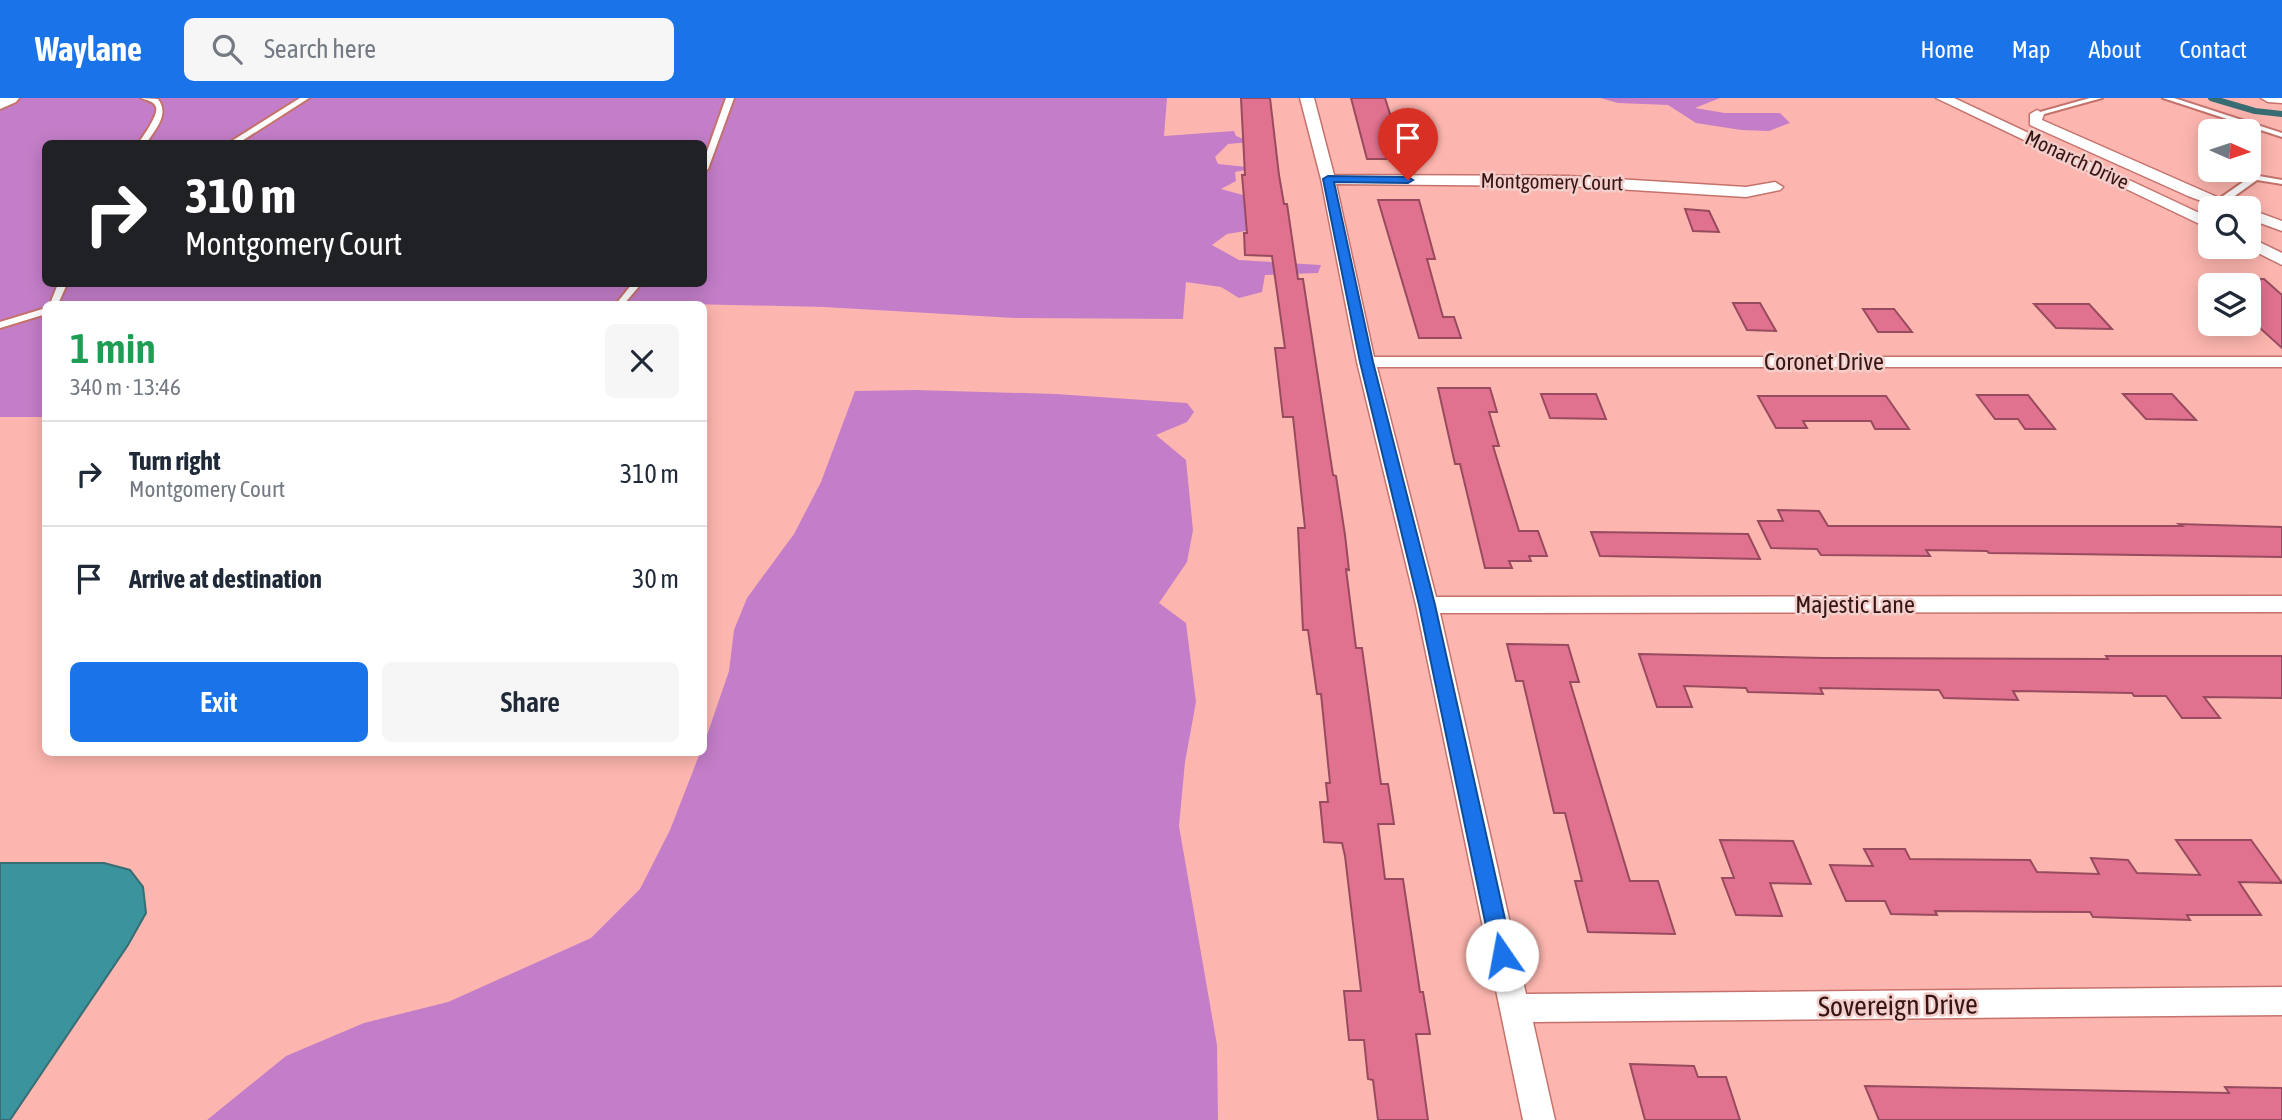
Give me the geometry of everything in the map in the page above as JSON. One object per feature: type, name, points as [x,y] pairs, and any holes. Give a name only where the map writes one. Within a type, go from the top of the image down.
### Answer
[{"type":"main road","points":[[0,103],[9,98]]},
{"type":"street","points":[[1307,98],[1328,179],[1366,362],[1427,605],[1539,1120]]},
{"type":"street","name":"Monarch Drive","points":[[1942,98],[2198,217]]},
{"type":"street","points":[[2268,98],[2282,99]]},
{"type":"street","points":[[2037,114],[2035,122],[2203,196]]},
{"type":"street","name":"Montgomery Court","points":[[1328,179],[1580,182],[1745,192],[1775,187]]},
{"type":"street","points":[[2261,218],[2282,225]]},
{"type":"street","points":[[2261,249],[2282,260]]},
{"type":"street","name":"Coronet Drive","points":[[1366,362],[2282,362]]},
{"type":"street","name":"Majestic Lane","points":[[1427,605],[2282,604]]},
{"type":"street","name":"Sovereign Drive","points":[[1514,1009],[2282,1001]]},
{"type":"lane","points":[[144,140],[160,114],[160,107],[155,101],[145,98]]},
{"type":"lane","points":[[238,140],[305,98]]},
{"type":"lane","points":[[707,161],[730,98]]},
{"type":"lane","points":[[2037,114],[2098,98]]},
{"type":"lane","points":[[2167,98],[2282,135]]},
{"type":"lane","points":[[2236,196],[2256,177],[2282,182]]},
{"type":"lane","points":[[622,301],[634,287]]},
{"type":"lane","points":[[0,325],[42,312]]},
{"type":"shaded area","points":[[20,98],[1167,98],[1164,136],[1234,131],[1236,136],[1251,142],[1228,144],[1215,157],[1218,164],[1256,168],[1235,172],[1236,181],[1221,189],[1250,197],[1252,230],[1227,234],[1212,245],[1239,260],[1321,265],[1318,273],[1265,275],[1262,292],[1239,298],[1221,287],[1186,282],[1183,319],[1014,318],[824,307],[707,304],[707,301],[42,301],[42,417],[0,417],[0,109]]},
{"type":"shaded area","points":[[1600,98],[1720,98],[1695,108],[1725,113],[1780,113],[1790,123],[1769,131],[1741,130],[1696,123],[1668,105],[1618,103]]},
{"type":"shaded area","points":[[855,391],[1056,394],[1187,403],[1194,412],[1187,422],[1156,435],[1186,460],[1193,530],[1187,562],[1159,603],[1186,623],[1196,702],[1185,762],[1179,826],[1217,1045],[1218,1120],[207,1120],[286,1056],[364,1023],[448,1002],[591,938],[640,889],[670,830],[699,756],[707,756],[707,735],[729,671],[734,630],[747,598],[794,534],[821,482]]},
{"type":"water","points":[[0,863],[104,863],[130,870],[143,887],[146,913],[128,945],[10,1120],[0,1120]]},
{"type":"building","points":[[1241,98],[1270,98],[1284,204],[1287,204],[1298,279],[1303,279],[1333,475],[1336,476],[1345,535],[1349,570],[1346,569],[1356,648],[1362,648],[1381,784],[1388,784],[1394,824],[1378,824],[1385,879],[1403,879],[1420,992],[1423,992],[1430,1034],[1416,1034],[1428,1120],[1378,1120],[1373,1080],[1368,1079],[1364,1040],[1349,1040],[1344,991],[1361,991],[1342,843],[1324,842],[1320,802],[1328,802],[1326,783],[1330,783],[1321,694],[1317,694],[1308,630],[1303,630],[1298,528],[1305,528],[1293,417],[1283,417],[1275,348],[1285,348],[1272,256],[1245,255],[1244,233],[1247,233],[1242,175],[1245,175]]},
{"type":"building","points":[[1351,98],[1385,98],[1395,130],[1390,130],[1389,134],[1395,154],[1388,154],[1389,159],[1367,159]]},
{"type":"building","points":[[1378,200],[1419,200],[1435,259],[1427,259],[1443,317],[1454,317],[1461,338],[1419,338]]},
{"type":"building","points":[[1685,209],[1709,211],[1719,232],[1693,231]]},
{"type":"building","points":[[2261,279],[2282,295],[2282,348],[2261,329]]},
{"type":"building","points":[[1733,303],[1760,303],[1776,331],[1747,330]]},
{"type":"building","points":[[2034,304],[2089,304],[2112,329],[2056,328]]},
{"type":"building","points":[[1863,309],[1894,309],[1912,332],[1878,332]]},
{"type":"building","points":[[1438,388],[1490,388],[1497,412],[1489,412],[1499,446],[1493,446],[1519,531],[1538,531],[1547,556],[1529,556],[1531,561],[1509,561],[1512,568],[1485,568],[1460,464],[1455,464]]},
{"type":"building","points":[[1541,394],[1596,394],[1606,419],[1550,418]]},
{"type":"building","points":[[2123,394],[2172,394],[2196,420],[2146,419]]},
{"type":"building","points":[[1977,395],[2028,395],[2055,429],[2025,429],[2018,419],[1995,419]]},
{"type":"building","points":[[1758,396],[1886,396],[1909,429],[1875,429],[1871,421],[1803,421],[1807,428],[1776,428]]},
{"type":"building","points":[[1778,510],[1819,511],[1828,526],[2182,526],[2179,524],[2282,527],[2282,557],[1926,550],[1930,556],[1821,555],[1817,549],[1771,548],[1758,521],[1783,521]]},
{"type":"building","points":[[1591,532],[1748,534],[1760,559],[1600,556]]},
{"type":"building","points":[[1507,644],[1568,645],[1579,682],[1570,682],[1630,881],[1658,881],[1675,934],[1588,932],[1575,881],[1582,881],[1565,813],[1554,813],[1523,681],[1516,681]]},
{"type":"building","points":[[1639,654],[2108,659],[2106,656],[2282,656],[2282,698],[2204,697],[2220,718],[2182,718],[2166,696],[2134,696],[2132,693],[2013,691],[2018,700],[1944,698],[1939,690],[1820,688],[1823,694],[1748,692],[1746,688],[1684,686],[1692,707],[1657,707]]},
{"type":"building","points":[[1720,840],[1793,841],[1811,884],[1770,883],[1782,916],[1736,915],[1722,878],[1734,878]]},
{"type":"building","points":[[2176,840],[2251,840],[2282,883],[2239,882],[2261,915],[2187,915],[2190,920],[2093,917],[2090,912],[1935,911],[1937,915],[1891,914],[1885,901],[1846,901],[1830,865],[1873,866],[1864,849],[1905,849],[1910,859],[2030,860],[2037,872],[2099,874],[2091,858],[2128,860],[2137,873],[2200,875]]},
{"type":"building","points":[[1630,1064],[1694,1066],[1698,1077],[1726,1077],[1740,1120],[1645,1120]]},
{"type":"building","points":[[1865,1086],[2229,1093],[2225,1087],[2282,1088],[2282,1120],[1879,1120]]},
{"type":"waterway","points":[[2211,98],[2255,111],[2282,114]]},
{"type":"route","points":[[1408,180],[1328,179],[1366,362],[1427,605],[1502,955]]}]
